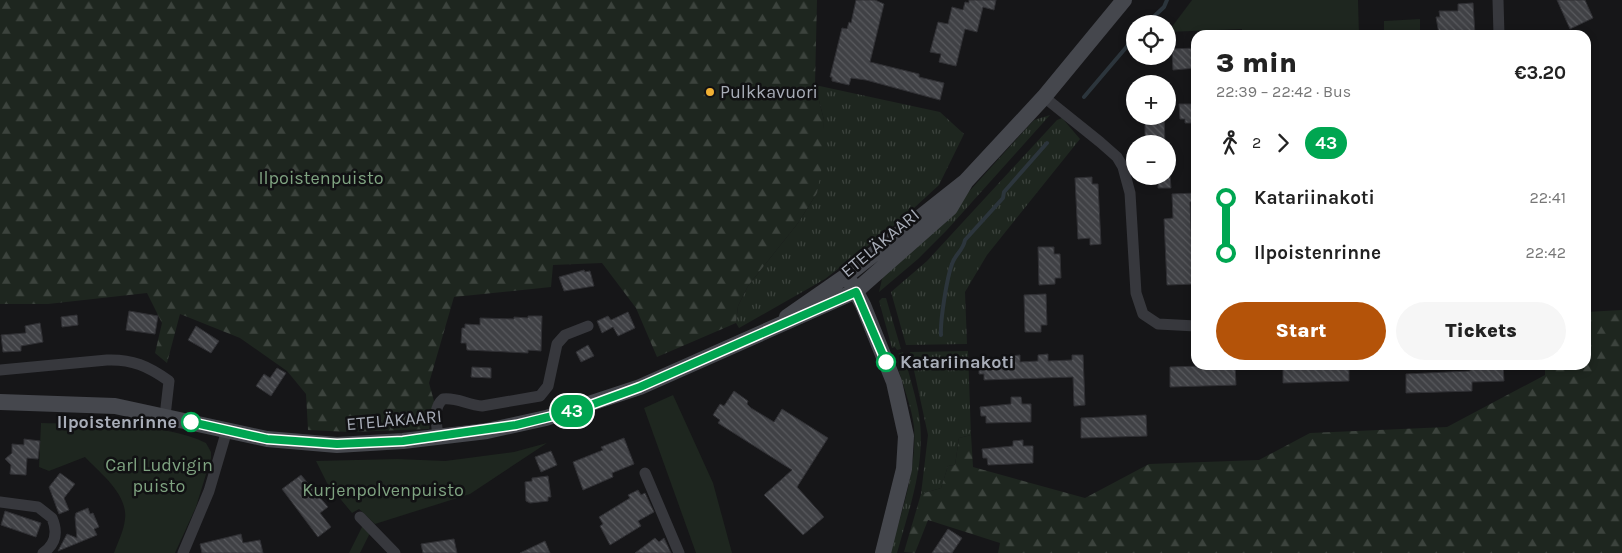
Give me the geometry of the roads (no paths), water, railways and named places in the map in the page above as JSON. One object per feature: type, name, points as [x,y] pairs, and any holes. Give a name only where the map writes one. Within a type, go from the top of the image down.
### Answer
[{"type":"main road","name":"ETELÄKAARI","points":[[775,326],[802,305],[846,276],[966,181],[1044,97],[1124,0]]},
{"type":"main road","name":"ETELÄKAARI","points":[[0,402],[85,403],[166,416],[267,439],[337,444],[374,444],[494,430],[577,410],[686,368],[775,326],[856,292],[950,208],[966,181]]},
{"type":"main road","points":[[846,276],[856,292],[894,382],[906,436],[904,469],[883,553]]},
{"type":"street","points":[[1498,0],[1499,30]]},
{"type":"street","points":[[1044,97],[1100,142],[1117,157],[1124,167],[1130,193],[1136,293],[1143,314],[1158,324],[1191,326]]},
{"type":"street","points":[[438,437],[436,414],[443,399],[450,398],[466,404],[482,406],[540,396],[548,386],[560,338],[588,326]]},
{"type":"street","points":[[0,370],[123,359],[138,362],[169,381],[166,416]]},
{"type":"street","points":[[183,553],[210,491],[227,430]]},
{"type":"street","points":[[645,473],[679,553]]},
{"type":"street","points":[[0,502],[38,507],[52,518],[55,539],[50,549],[43,553]]},
{"type":"street","points":[[360,517],[395,553]]},
{"type":"waterway","points":[[1156,15],[1164,7],[1167,0]]},
{"type":"waterway","points":[[1084,97],[1126,48]]},
{"type":"waterway","points":[[941,335],[944,299],[953,261],[963,247],[965,240],[1003,198],[1004,192],[1047,143]]},
{"type":"place","name":"Pulkkavuori","points":[[710,92]]},
{"type":"place","name":"Katariinakoti","points":[[886,362]]},
{"type":"place","name":"Ilpoistenrinne","points":[[191,422]]},
{"type":"park label","name":"Ilpoistenpuisto","points":[[321,178]]},
{"type":"park label","name":"Carl Ludvigin puisto","points":[[159,475]]},
{"type":"park label","name":"Kurjenpolvenpuisto","points":[[383,490]]}]
